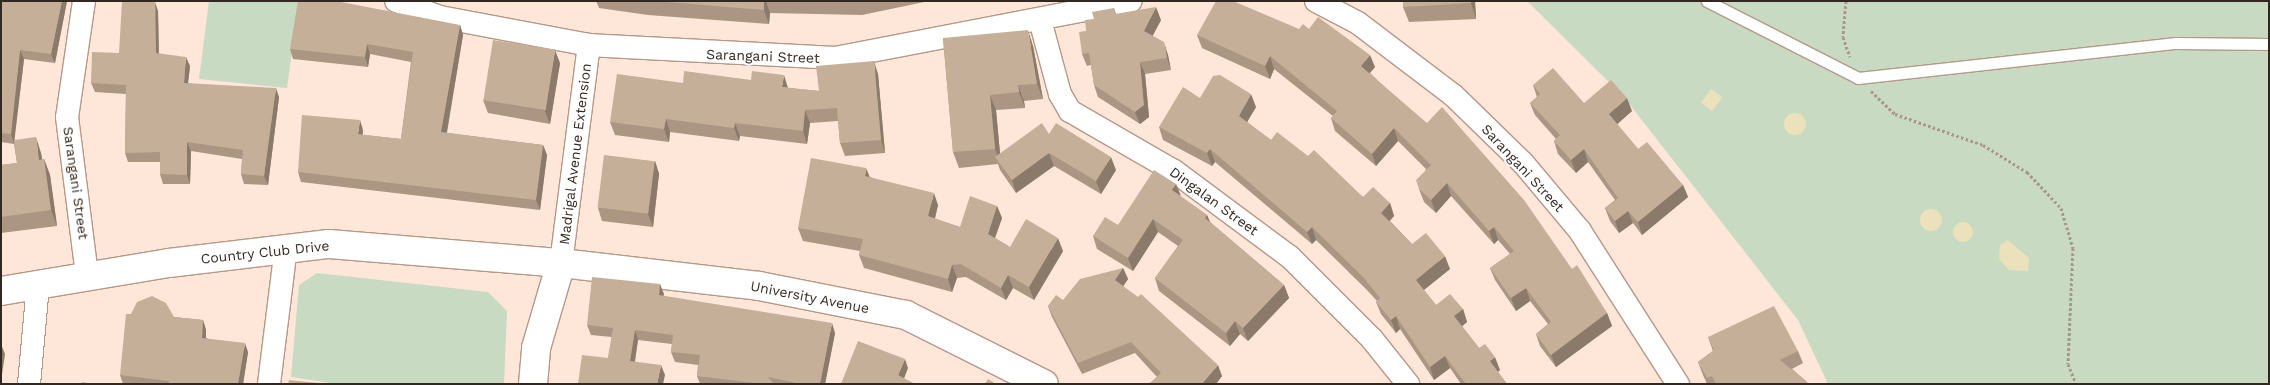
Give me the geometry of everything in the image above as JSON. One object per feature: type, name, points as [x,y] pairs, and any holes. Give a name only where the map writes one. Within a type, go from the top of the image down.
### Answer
[{"type":"street","name":"Sarangani Street","points":[[84,1],[67,117],[86,275]]},
{"type":"street","name":"Sarangani Street","points":[[396,1],[440,18],[589,45],[835,58],[1131,1]]},
{"type":"street","name":"Sarangani Street","points":[[1316,1],[1358,23],[1453,95],[1523,164],[1580,231],[1678,384]]},
{"type":"street","name":"Dingalan Street","points":[[1040,20],[1060,94],[1070,111],[1174,171],[1290,258],[1372,339],[1408,384]]},
{"type":"street","name":"Madrigal Avenue Extension","points":[[561,263],[589,45]]},
{"type":"street","name":"Country Club Drive","points":[[1,291],[86,275],[329,244],[561,263]]},
{"type":"street","points":[[269,384],[286,248]]},
{"type":"street","points":[[533,384],[536,348],[561,263]]},
{"type":"street","name":"University Avenue","points":[[561,263],[759,286],[906,315],[1044,384]]},
{"type":"street","points":[[30,384],[38,285]]},
{"type":"lane","points":[[1707,1],[1858,78],[2176,43],[2269,44]]},
{"type":"path","points":[[1846,1],[1843,37],[1858,78],[1895,114],[1983,145],[2027,172],[2061,208],[2073,248],[2068,364],[2076,384]]},
{"type":"green space","points":[[209,1],[299,1],[287,88],[199,79]]},
{"type":"green space","points":[[1527,1],[2269,1],[2269,384],[1828,384],[1798,320],[1623,96]]},
{"type":"green space","points":[[317,273],[488,292],[507,311],[504,384],[337,384],[291,377],[299,285]]},
{"type":"sand","points":[[1711,89],[1722,97],[1712,111],[1701,103]]},
{"type":"sand","points":[[1795,113],[1803,116],[1806,124],[1803,132],[1795,135],[1787,132],[1784,124],[1787,116]]},
{"type":"sand","points":[[1931,209],[1939,212],[1942,220],[1939,228],[1931,231],[1923,228],[1920,220],[1923,212]]},
{"type":"sand","points":[[1963,222],[1970,225],[1973,232],[1970,239],[1963,242],[1956,239],[1953,232],[1956,225]]},
{"type":"sand","points":[[2008,240],[2029,258],[2028,271],[2009,270],[1999,259],[2000,245]]},
{"type":"building","points":[[1,1],[62,1],[51,54],[20,50],[11,134],[1,133]]},
{"type":"building","points":[[122,1],[155,2],[156,53],[186,57],[184,83],[276,88],[264,176],[241,174],[243,150],[187,142],[187,175],[160,174],[160,152],[125,153],[126,85],[91,83],[92,52],[119,53]]},
{"type":"building","points":[[298,1],[336,1],[460,25],[441,132],[543,145],[536,200],[298,172],[302,115],[360,120],[358,134],[401,139],[413,52],[367,44],[365,57],[290,49]]},
{"type":"building","points":[[655,1],[764,1],[764,10]]},
{"type":"building","points":[[1216,1],[1233,1],[1299,29],[1303,24],[1309,29],[1318,17],[1370,55],[1361,66],[1427,123],[1442,107],[1524,200],[1572,269],[1577,265],[1607,313],[1551,355],[1536,334],[1551,322],[1526,288],[1511,298],[1490,268],[1514,251],[1494,227],[1489,231],[1447,183],[1431,200],[1419,189],[1416,180],[1431,165],[1394,128],[1372,154],[1331,118],[1337,111],[1270,56],[1265,66],[1197,35]]},
{"type":"building","points":[[1403,1],[1471,1],[1471,3],[1403,7]]},
{"type":"building","points":[[1156,7],[1144,31],[1164,42],[1167,58],[1140,62],[1144,105],[1135,112],[1094,85],[1089,53],[1082,54],[1079,32],[1086,31],[1085,20],[1094,19],[1092,12],[1114,8],[1115,14]]},
{"type":"building","points":[[1028,30],[1037,84],[1018,85],[1019,92],[990,95],[995,149],[953,152],[943,38]]},
{"type":"building","points":[[493,40],[555,50],[546,110],[483,100]]},
{"type":"building","points":[[874,61],[881,140],[840,143],[837,108],[805,110],[803,131],[735,123],[734,128],[666,119],[664,129],[610,122],[617,74],[683,83],[684,71],[751,80],[752,71],[784,75],[782,87],[819,91],[816,66]]},
{"type":"building","points":[[1553,68],[1584,103],[1611,80],[1627,98],[1609,114],[1638,149],[1647,142],[1683,185],[1638,222],[1628,211],[1615,221],[1605,208],[1618,198],[1584,149],[1571,160],[1554,141],[1560,135],[1530,103],[1540,94],[1533,85]]},
{"type":"building","points":[[1220,75],[1251,94],[1239,116],[1271,140],[1277,132],[1308,156],[1314,150],[1363,197],[1373,187],[1390,203],[1381,213],[1412,244],[1426,233],[1445,256],[1416,280],[1436,305],[1450,294],[1463,309],[1454,316],[1479,348],[1485,344],[1495,357],[1490,361],[1507,384],[1466,384],[1445,356],[1430,367],[1396,316],[1391,320],[1376,302],[1380,298],[1363,277],[1312,227],[1307,232],[1210,149],[1207,153],[1159,127],[1183,87],[1200,98],[1213,76]]},
{"type":"building","points":[[1042,123],[1049,134],[1056,123],[1111,157],[1096,181],[1049,153],[1012,180],[995,157]]},
{"type":"building","points":[[36,137],[39,160],[44,159],[51,210],[1,217],[1,165],[17,163],[14,140]]},
{"type":"building","points":[[604,155],[655,161],[648,214],[598,208]]},
{"type":"building","points":[[811,158],[866,168],[865,176],[934,193],[928,216],[960,227],[970,196],[997,206],[988,234],[1010,247],[1026,219],[1058,238],[1029,287],[1008,275],[1001,288],[961,264],[952,265],[948,279],[859,255],[863,239],[798,228]]},
{"type":"building","points":[[1154,170],[1176,184],[1172,190],[1207,215],[1205,218],[1284,285],[1243,328],[1235,321],[1226,333],[1155,278],[1183,240],[1153,219],[1128,258],[1093,236],[1105,217],[1118,225]]},
{"type":"building","points":[[1123,268],[1115,280],[1138,297],[1141,294],[1218,365],[1202,384],[1149,384],[1161,373],[1131,342],[1078,363],[1048,306],[1056,295],[1063,300],[1080,279]]},
{"type":"building","points":[[592,277],[660,284],[659,295],[832,323],[820,384],[801,384],[768,377],[774,384],[762,384],[697,376],[700,355],[671,352],[673,335],[635,330],[630,361],[661,365],[657,384],[578,384],[582,355],[608,358],[613,328],[587,325]]},
{"type":"building","points":[[152,296],[166,303],[174,317],[203,320],[202,338],[245,343],[238,384],[168,384],[169,381],[120,375],[126,314],[131,314],[137,302]]},
{"type":"building","points":[[1774,306],[1798,351],[1780,360],[1807,382],[1806,384],[1716,384],[1712,376],[1707,378],[1698,362],[1714,350],[1708,337]]},
{"type":"building","points":[[858,341],[905,359],[898,375],[915,384],[841,384]]},
{"type":"building","points":[[988,379],[996,384],[985,384]]},
{"type":"building","points":[[289,380],[327,384],[288,384]]}]
